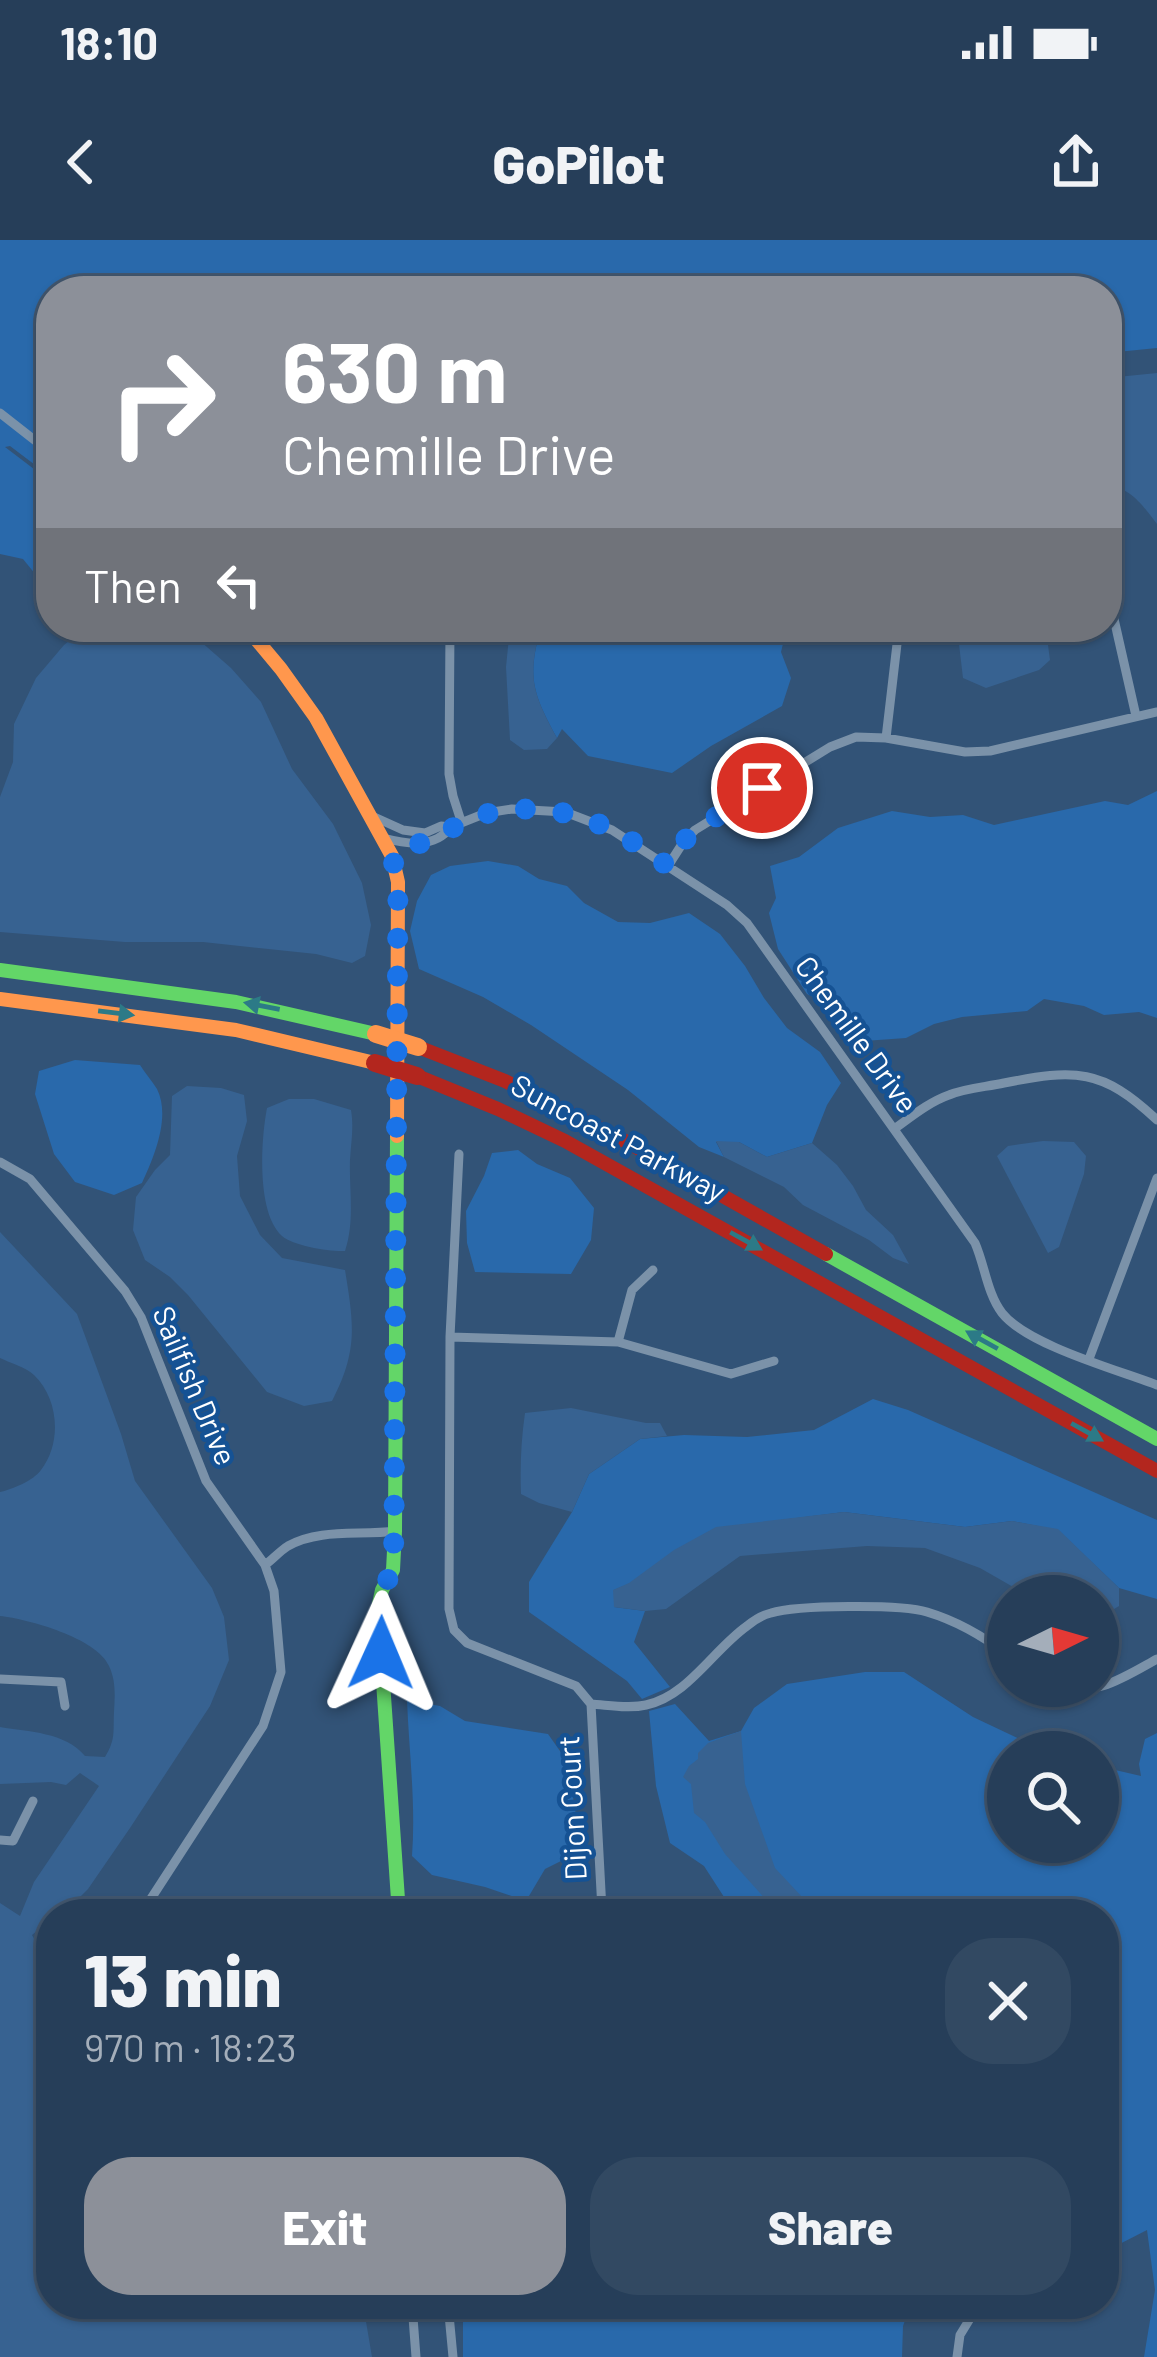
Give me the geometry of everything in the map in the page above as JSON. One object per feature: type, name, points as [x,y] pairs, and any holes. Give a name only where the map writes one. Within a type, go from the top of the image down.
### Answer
[{"type":"main road","points":[[258,642],[316,718],[387,847],[398,882],[393,1570],[378,1609],[398,1899]]},
{"type":"main road","name":"Suncoast Parkway","points":[[0,970],[230,1000],[328,1020],[418,1047],[523,1090],[625,1141],[1157,1438]]},
{"type":"main road","name":"Suncoast Parkway","points":[[0,999],[217,1026],[292,1041],[417,1076],[565,1141],[1157,1471]]},
{"type":"street","points":[[0,412],[36,441]]},
{"type":"street","points":[[450,642],[449,774],[456,824]]},
{"type":"street","points":[[886,738],[896,642]]},
{"type":"street","points":[[1119,642],[1136,716]]},
{"type":"street","points":[[668,866],[695,830],[830,747],[856,737],[989,751],[1157,712]]},
{"type":"street","name":"Chemille Drive","points":[[387,847],[441,826],[512,809],[565,812],[612,830],[727,905],[747,923],[974,1243],[991,1295],[1004,1316],[1028,1335],[1157,1385]]},
{"type":"street","points":[[371,816],[417,838]]},
{"type":"street","name":"Chemille Drive","points":[[387,847],[411,850],[417,838]]},
{"type":"street","points":[[894,1129],[952,1094],[1055,1073],[1084,1075],[1111,1084],[1157,1120]]},
{"type":"street","points":[[459,1154],[450,1337],[448,1609],[454,1630],[467,1643],[576,1686],[591,1704],[646,1705],[671,1695],[746,1627],[769,1613],[799,1608],[920,1610],[950,1619],[987,1639]]},
{"type":"street","name":"Sailfish Drive","points":[[0,1162],[29,1179],[125,1291],[141,1317],[206,1481],[265,1564],[274,1591],[281,1672],[262,1726],[151,1899]]},
{"type":"street","points":[[1089,1359],[1157,1178]]},
{"type":"street","points":[[618,1342],[632,1290],[653,1270]]},
{"type":"street","points":[[450,1337],[618,1342],[731,1374],[774,1361]]},
{"type":"street","points":[[265,1564],[289,1546],[326,1534],[394,1531]]},
{"type":"street","points":[[1119,1679],[1157,1659]]},
{"type":"street","points":[[0,1679],[61,1682],[65,1706]]},
{"type":"street","name":"Dijon Court","points":[[591,1704],[601,1899]]},
{"type":"street","points":[[0,1840],[13,1841],[33,1801]]},
{"type":"street","points":[[413,2319],[416,2357]]},
{"type":"street","points":[[449,2319],[453,2357]]},
{"type":"street","points":[[957,2357],[960,2335],[970,2319]]},
{"type":"shaded area","points":[[0,240],[1157,240],[1157,348],[1122,352],[1122,276],[36,276],[36,466],[5,447],[36,471],[36,575],[23,559],[0,554]]},
{"type":"shaded area","points":[[1157,373],[1157,524],[1122,490],[1122,376]]},
{"type":"shaded area","points":[[201,642],[231,668],[261,702],[292,769],[333,824],[362,883],[371,925],[365,956],[352,963],[316,954],[203,942],[125,942],[0,932],[0,797],[13,762],[14,724],[36,678],[64,645]]},
{"type":"shaded area","points":[[508,642],[538,642],[534,684],[557,738],[547,749],[524,750],[510,740]]},
{"type":"shaded area","points":[[538,642],[783,642],[781,652],[791,678],[782,706],[672,773],[588,756],[562,729],[557,738],[537,696]]},
{"type":"shaded area","points":[[959,642],[1048,645],[1050,660],[1039,670],[986,688],[963,678]]},
{"type":"shaded area","points":[[1157,791],[1157,1018],[1139,1012],[1104,1015],[1044,999],[1027,1011],[962,1017],[906,1038],[850,1042],[822,1001],[807,994],[778,949],[769,913],[776,898],[770,866],[799,857],[838,828],[892,811],[930,817],[963,815],[994,825],[1105,801],[1128,805]]},
{"type":"shaded area","points":[[488,861],[518,866],[539,879],[567,886],[584,903],[618,922],[650,923],[689,913],[720,934],[787,1028],[820,1052],[841,1083],[812,1143],[767,1157],[739,1142],[716,1142],[724,1157],[699,1147],[628,1090],[531,1025],[419,969],[410,931],[417,901],[431,875],[450,866]]},
{"type":"shaded area","points":[[75,1060],[140,1065],[161,1100],[159,1137],[142,1183],[114,1195],[75,1182],[54,1154],[35,1094],[39,1071]]},
{"type":"shaded area","points":[[187,1086],[244,1095],[247,1121],[237,1156],[240,1196],[260,1235],[282,1258],[345,1270],[352,1337],[332,1401],[304,1406],[267,1392],[188,1295],[145,1260],[133,1230],[136,1197],[170,1155],[172,1096]]},
{"type":"shaded area","points":[[289,1099],[314,1099],[351,1110],[351,1217],[345,1251],[287,1240],[268,1211],[262,1156],[267,1108]]},
{"type":"shaded area","points":[[716,1141],[739,1142],[767,1157],[812,1143],[837,1165],[866,1210],[893,1235],[909,1264],[803,1205],[784,1187],[724,1157]]},
{"type":"shaded area","points":[[1074,1142],[1086,1156],[1059,1247],[1048,1253],[997,1156],[1008,1146]]},
{"type":"shaded area","points":[[518,1150],[570,1178],[594,1208],[591,1240],[571,1274],[475,1272],[467,1243],[466,1211],[492,1153]]},
{"type":"shaded area","points":[[0,1232],[77,1314],[135,1481],[212,1588],[224,1617],[229,1660],[210,1706],[88,1889],[78,1899],[36,1899],[36,1932],[32,1935],[36,1942],[36,2319],[366,2319],[372,2357],[0,2357],[0,1903],[20,1916],[34,1882],[99,1786],[80,1773],[66,1785],[0,1784],[0,1727],[46,1734],[85,1756],[105,1757],[113,1735],[115,1694],[109,1666],[91,1647],[44,1626],[0,1616],[0,1492],[41,1470],[52,1447],[55,1421],[49,1396],[34,1375],[0,1358]]},
{"type":"shaded area","points":[[873,1399],[1157,1520],[1157,1599],[1119,1588],[1119,1575],[1105,1575],[1058,1530],[1012,1521],[965,1527],[844,1512],[781,1520],[614,1590],[614,1607],[645,1611],[634,1642],[670,1687],[642,1699],[627,1681],[529,1612],[529,1582],[589,1474],[640,1439],[814,1430]]},
{"type":"shaded area","points":[[571,1408],[660,1423],[667,1436],[640,1439],[589,1474],[572,1512],[521,1494],[525,1413]]},
{"type":"shaded area","points":[[844,1512],[965,1527],[1012,1521],[1058,1529],[1106,1575],[992,1575],[925,1548],[867,1546],[740,1556],[666,1609],[614,1607],[613,1590],[716,1527]]},
{"type":"shaded area","points":[[865,1672],[904,1672],[1003,1731],[987,1731],[987,1863],[1119,1863],[1119,1771],[1141,1776],[1145,1739],[1157,1733],[1157,2357],[1144,2357],[1155,2290],[1147,2230],[1119,2244],[1119,1899],[725,1899],[704,1866],[670,1843],[656,1786],[649,1711],[675,1704],[709,1741],[741,1731],[754,1708],[787,1684]]},
{"type":"shaded area","points":[[407,1700],[440,1706],[465,1721],[548,1734],[567,1761],[581,1845],[545,1869],[527,1899],[432,1875],[412,1856]]},
{"type":"shaded area","points":[[741,1731],[745,1784],[775,1868],[804,1899],[765,1899],[694,1813],[691,1784],[683,1777],[708,1743]]},
{"type":"shaded area","points":[[463,2319],[906,2319],[902,2357],[463,2357]]},
{"type":"traffic: fast","points":[[0,970],[236,1002],[376,1034]]},
{"type":"traffic: fast","points":[[397,1136],[395,1531],[393,1570],[378,1609],[398,1899]]},
{"type":"traffic: fast","points":[[826,1254],[1157,1439]]},
{"type":"traffic: slow","points":[[258,642],[316,718],[392,856],[398,882],[397,1136]]},
{"type":"traffic: slow","points":[[0,999],[236,1030],[375,1063]]},
{"type":"traffic: slow","points":[[376,1034],[418,1047]]},
{"type":"traffic: jam","points":[[418,1047],[505,1081],[625,1141],[826,1254]]},
{"type":"traffic: jam","points":[[375,1063],[417,1076]]},
{"type":"traffic: jam","points":[[417,1076],[565,1141],[1157,1471]]},
{"type":"route","points":[[381,1653],[378,1609],[393,1570],[394,1531],[398,882],[392,856],[486,813],[539,809],[565,812],[612,830],[668,866],[695,830],[762,788]]}]
